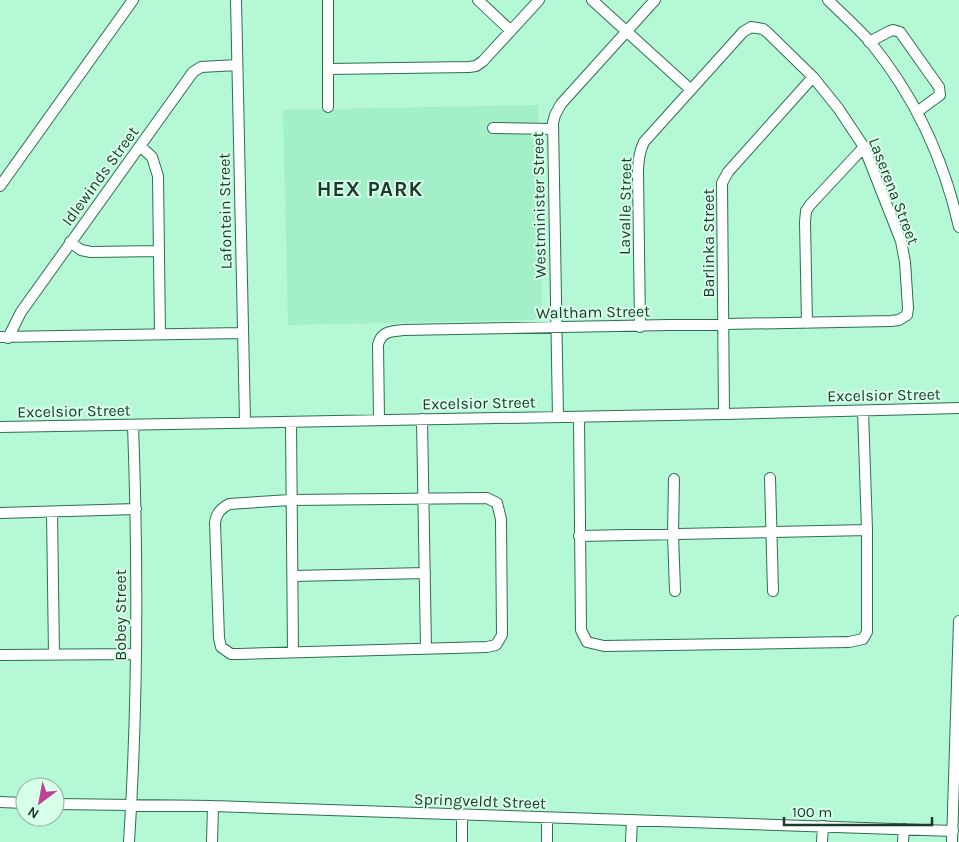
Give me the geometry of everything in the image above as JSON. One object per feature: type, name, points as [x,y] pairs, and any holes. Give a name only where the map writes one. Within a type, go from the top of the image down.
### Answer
[{"type":"street","points":[[0,186],[133,0]]},
{"type":"street","name":"Lafontein Street","points":[[236,0],[245,422]]},
{"type":"street","points":[[328,0],[328,107]]},
{"type":"street","points":[[478,0],[511,31]]},
{"type":"street","points":[[328,68],[472,67],[483,61],[539,0]]},
{"type":"street","points":[[592,0],[626,33],[690,89]]},
{"type":"street","name":"Westminister Street","points":[[558,417],[552,129],[555,115],[561,104],[655,0]]},
{"type":"street","points":[[828,0],[869,42],[898,81],[917,112],[945,175],[959,227]]},
{"type":"street","name":"Lavalle Street","points":[[640,327],[639,153],[644,142],[690,89],[747,29],[757,27],[768,33]]},
{"type":"street","points":[[869,42],[890,31],[900,32],[939,87],[940,95],[917,112]]},
{"type":"street","name":"Laserena Street","points":[[768,33],[813,77],[838,108],[864,147],[898,232],[903,251],[908,311],[904,318],[891,321]]},
{"type":"street","name":"Idlewinds Street","points":[[4,337],[70,242],[196,69],[201,67],[237,65]]},
{"type":"street","name":"Barlinka Street","points":[[724,414],[722,190],[724,178],[813,77]]},
{"type":"street","points":[[494,128],[552,129]]},
{"type":"street","points":[[140,146],[152,157],[157,168],[160,334]]},
{"type":"street","points":[[806,323],[806,212],[810,205],[864,147]]},
{"type":"street","points":[[70,242],[82,250],[91,252],[159,252]]},
{"type":"street","name":"Waltham Street","points":[[379,419],[378,345],[381,336],[387,332],[404,330],[891,321]]},
{"type":"street","points":[[4,337],[242,333]]},
{"type":"street","name":"Excelsior Street","points":[[0,427],[959,408]]},
{"type":"street","points":[[579,417],[581,630],[587,642],[604,646],[849,642],[862,639],[867,632],[867,530],[863,411]]},
{"type":"street","points":[[422,419],[426,648]]},
{"type":"street","points":[[291,422],[290,500],[293,652]]},
{"type":"street","name":"Bobey Street","points":[[129,842],[136,654],[136,509],[133,425]]},
{"type":"street","points":[[770,478],[773,591]]},
{"type":"street","points":[[674,479],[675,591]]},
{"type":"street","points":[[480,498],[494,500],[497,503],[500,511],[502,630],[501,638],[496,645],[492,647],[239,654],[227,652],[220,643],[214,524],[218,513],[229,504],[290,500],[424,499],[480,498]]},
{"type":"street","points":[[0,512],[136,509]]},
{"type":"street","points":[[52,512],[54,655]]},
{"type":"street","points":[[579,536],[867,530]]},
{"type":"street","points":[[293,576],[425,573]]},
{"type":"street","points":[[952,842],[959,621]]},
{"type":"street","points":[[0,655],[136,654]]},
{"type":"street","points":[[0,802],[15,803]]},
{"type":"street","name":"Springveldt Street","points":[[65,804],[213,806],[462,816],[953,831]]},
{"type":"street","points":[[212,842],[213,806]]},
{"type":"street","points":[[462,816],[462,842]]},
{"type":"street","points":[[547,842],[548,818]]},
{"type":"street","points":[[631,842],[632,820]]},
{"type":"street","points":[[822,842],[823,826]]},
{"type":"street","points":[[903,842],[904,829]]},
{"type":"shaded area","points":[[538,105],[542,312],[534,320],[288,325],[283,110]]},
{"type":"district","name":"HEX PARK","points":[[370,189]]}]
